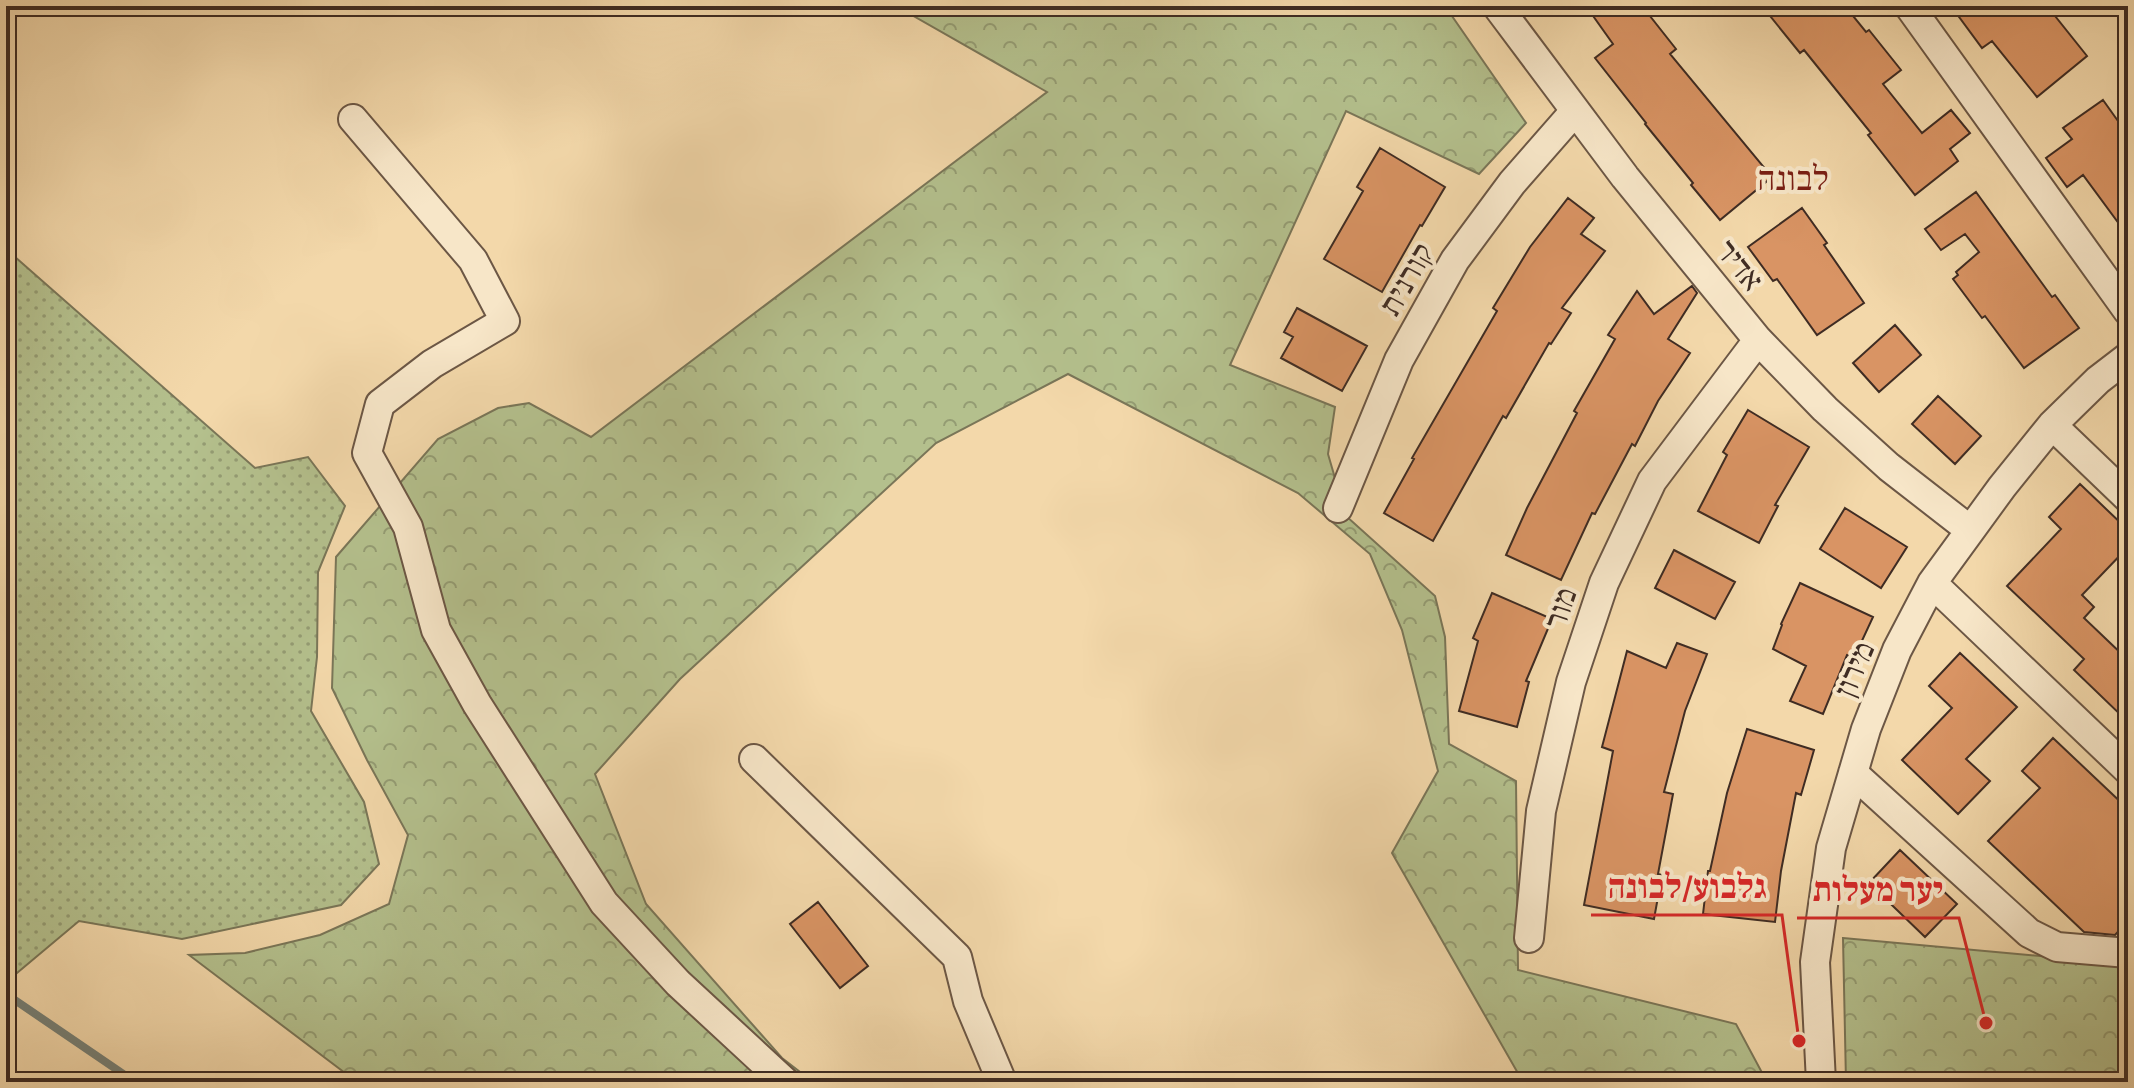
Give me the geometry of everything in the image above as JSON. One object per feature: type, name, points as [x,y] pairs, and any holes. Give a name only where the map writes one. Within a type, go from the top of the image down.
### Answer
[{"type":"street","name":"אדיר","points":[[1497,6],[1625,177],[1758,340],[1825,409],[1889,467],[1970,530]]},
{"type":"street","points":[[1909,6],[2128,311]]},
{"type":"street","name":"קורנית","points":[[1338,508],[1399,360],[1455,260],[1512,183],[1575,111]]},
{"type":"street","points":[[353,119],[473,260],[505,321],[432,364],[380,404],[367,453],[408,527],[436,630],[477,704],[604,903],[678,983],[785,1082]]},
{"type":"street","name":"מור","points":[[1529,938],[1541,811],[1571,682],[1604,583],[1652,481],[1758,340]]},
{"type":"street","name":"מירון","points":[[1821,1082],[1815,962],[1831,848],[1866,729],[1897,650],[1932,583],[2002,487],[2052,425],[2098,380],[2128,357]]},
{"type":"street","points":[[2052,425],[2128,498]]},
{"type":"street","points":[[1932,583],[2128,770]]},
{"type":"street","points":[[754,759],[957,957],[968,1001],[1002,1082]]},
{"type":"street","points":[[1853,773],[2029,933],[2057,947],[2128,953]]},
{"type":"green space","points":[[896,6],[1445,6],[1526,123],[1479,174],[1346,111],[1230,365],[1335,407],[1328,454],[1346,516],[1435,596],[1445,637],[1449,744],[1516,781],[1518,970],[1736,1024],[1767,1082],[1523,1082],[1392,853],[1438,771],[1402,630],[1370,554],[1298,493],[1068,374],[936,443],[680,679],[595,774],[646,904],[782,1058],[813,1082],[357,1082],[189,955],[245,953],[320,935],[389,904],[408,835],[332,688],[336,557],[438,439],[498,408],[529,403],[591,437],[1047,92]]},
{"type":"green space","points":[[6,249],[255,468],[308,457],[345,506],[318,572],[317,657],[311,711],[364,802],[379,864],[341,905],[182,939],[79,921],[11,978],[6,978]]},
{"type":"green space","points":[[1843,938],[2128,964],[2128,1082],[1846,1082]]},
{"type":"building","points":[[1586,6],[1642,6],[1676,49],[1670,54],[1772,177],[1720,220],[1595,58],[1613,44]]},
{"type":"building","points":[[1762,6],[1845,6],[1901,70],[1883,84],[1922,133],[1951,110],[1970,133],[1950,149],[1958,161],[1915,195],[1868,135],[1871,133],[1804,50],[1800,53]]},
{"type":"building","points":[[1951,6],[2047,6],[2087,56],[2037,97],[1992,41],[1982,48]]},
{"type":"building","points":[[2103,100],[2128,135],[2128,236],[2083,175],[2067,187],[2046,158],[2072,139],[2063,128]]},
{"type":"building","points":[[1380,148],[1445,187],[1382,292],[1324,259],[1363,191],[1357,187]]},
{"type":"building","points":[[1976,192],[2052,297],[2055,295],[2079,328],[2024,368],[1953,279],[1958,275],[1956,272],[1979,252],[1965,234],[1941,250],[1925,229]]},
{"type":"building","points":[[1568,198],[1594,218],[1581,234],[1605,251],[1562,308],[1571,313],[1549,343],[1506,418],[1503,416],[1433,541],[1384,513],[1412,458],[1497,311],[1493,308],[1530,247]]},
{"type":"building","points":[[1802,208],[1864,303],[1817,335],[1777,279],[1773,281],[1748,247]]},
{"type":"building","points":[[1692,286],[1697,293],[1668,339],[1690,353],[1658,401],[1635,446],[1632,444],[1595,514],[1592,513],[1561,580],[1506,555],[1577,413],[1574,411],[1615,339],[1608,335],[1637,291],[1654,314]]},
{"type":"building","points":[[1297,308],[1367,346],[1342,391],[1281,358],[1293,337],[1284,332]]},
{"type":"building","points":[[1895,325],[1921,355],[1879,392],[1853,363]]},
{"type":"building","points":[[1938,396],[1981,436],[1955,464],[1912,424]]},
{"type":"building","points":[[1748,410],[1809,447],[1775,505],[1778,506],[1759,543],[1698,511],[1727,455],[1723,452]]},
{"type":"building","points":[[2080,484],[2128,530],[2128,547],[2082,595],[2094,607],[2084,618],[2128,660],[2128,722],[2074,670],[2084,659],[2007,586],[2061,529],[2049,517]]},
{"type":"building","points":[[1845,508],[1907,547],[1881,588],[1820,549]]},
{"type":"building","points":[[1674,550],[1735,582],[1715,619],[1655,588]]},
{"type":"building","points":[[1800,583],[1873,617],[1854,658],[1847,655],[1823,714],[1790,701],[1806,666],[1773,649]]},
{"type":"building","points":[[1492,593],[1552,619],[1526,681],[1529,682],[1517,727],[1459,711],[1478,641],[1473,638]]},
{"type":"building","points":[[1677,643],[1707,654],[1685,711],[1664,792],[1673,794],[1658,874],[1662,875],[1654,919],[1584,905],[1613,751],[1602,747],[1627,651],[1666,668]]},
{"type":"building","points":[[1960,653],[2017,707],[1966,759],[1990,781],[1958,814],[1902,760],[1952,708],[1929,686]]},
{"type":"building","points":[[1747,729],[1814,750],[1801,795],[1796,793],[1775,922],[1703,914],[1708,871]]},
{"type":"building","points":[[2053,738],[2128,809],[2128,921],[2115,935],[2084,932],[1988,841],[2040,788],[2022,771]]},
{"type":"building","points":[[1900,850],[1957,904],[1925,937],[1869,883]]},
{"type":"building","points":[[818,902],[868,966],[840,988],[790,924]]},
{"type":"waterway","points":[[6,994],[135,1082]]},
{"type":"place","name":"יער מעלות","points":[[1986,1023]]},
{"type":"place","name":"גלבוע/לבונה","points":[[1799,1041]]},
{"type":"district","name":"לבונה","points":[[1793,178]]}]
